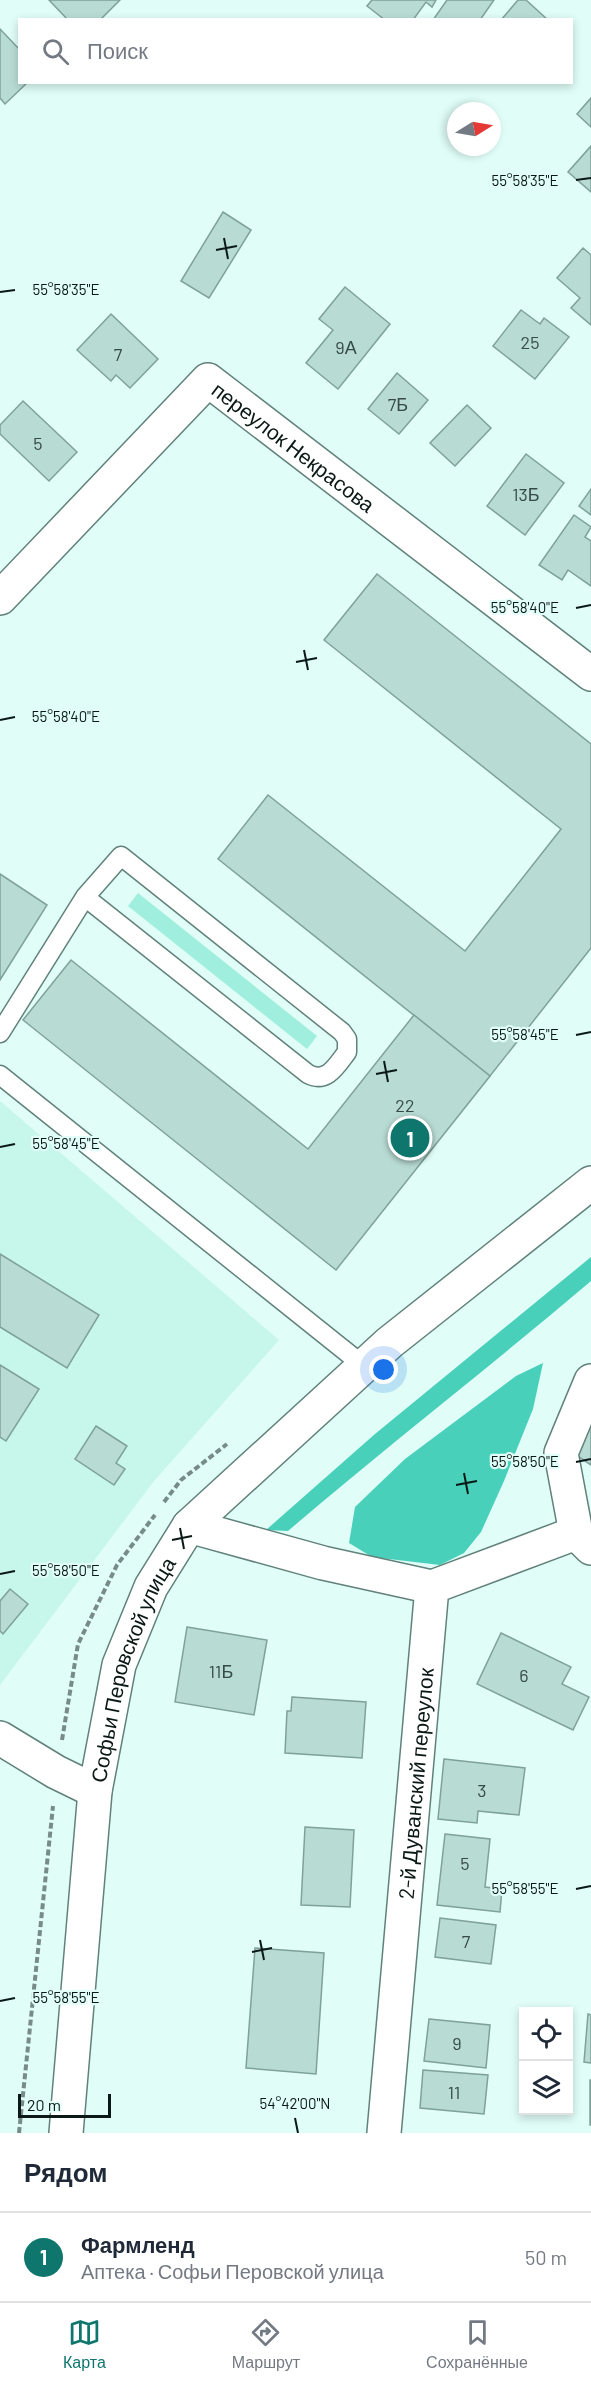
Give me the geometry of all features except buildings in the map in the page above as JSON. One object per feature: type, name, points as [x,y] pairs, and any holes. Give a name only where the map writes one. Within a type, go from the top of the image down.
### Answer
[{"type":"street","name":"переулок Некрасова","points":[[0,598],[208,380],[591,674]]},
{"type":"street","name":"Софьи Перовской улица","points":[[66,2133],[95,1791],[119,1665],[151,1587],[189,1526],[389,1343],[591,1183]]},
{"type":"street","points":[[189,1526],[323,1563],[432,1587],[584,1540],[561,1453],[591,1381]]},
{"type":"street","name":"2-й Дуванский переулок","points":[[384,2133],[432,1587]]},
{"type":"street","points":[[0,1738],[56,1772],[95,1791]]},
{"type":"lane","points":[[0,1033],[86,897],[121,856],[342,1032],[347,1039],[347,1052],[327,1075],[318,1077],[308,1074],[86,897]]},
{"type":"lane","points":[[0,1075],[364,1366]]},
{"type":"path","points":[[19,2133],[56,1772],[78,1644],[117,1565],[181,1480],[236,1437]]},
{"type":"shaded area","points":[[138,893],[317,1036],[307,1049],[128,906]]},
{"type":"shaded area","points":[[0,1101],[279,1340],[154,1481],[0,1685]]},
{"type":"green space","points":[[591,1257],[591,1281],[553,1313],[288,1531],[266,1530],[375,1434]]},
{"type":"green space","points":[[543,1363],[533,1409],[504,1481],[481,1532],[464,1553],[440,1565],[372,1557],[349,1543],[355,1507],[405,1459],[516,1376]]},
{"type":"place","name":"Фармленд","points":[[410,1138]]}]
